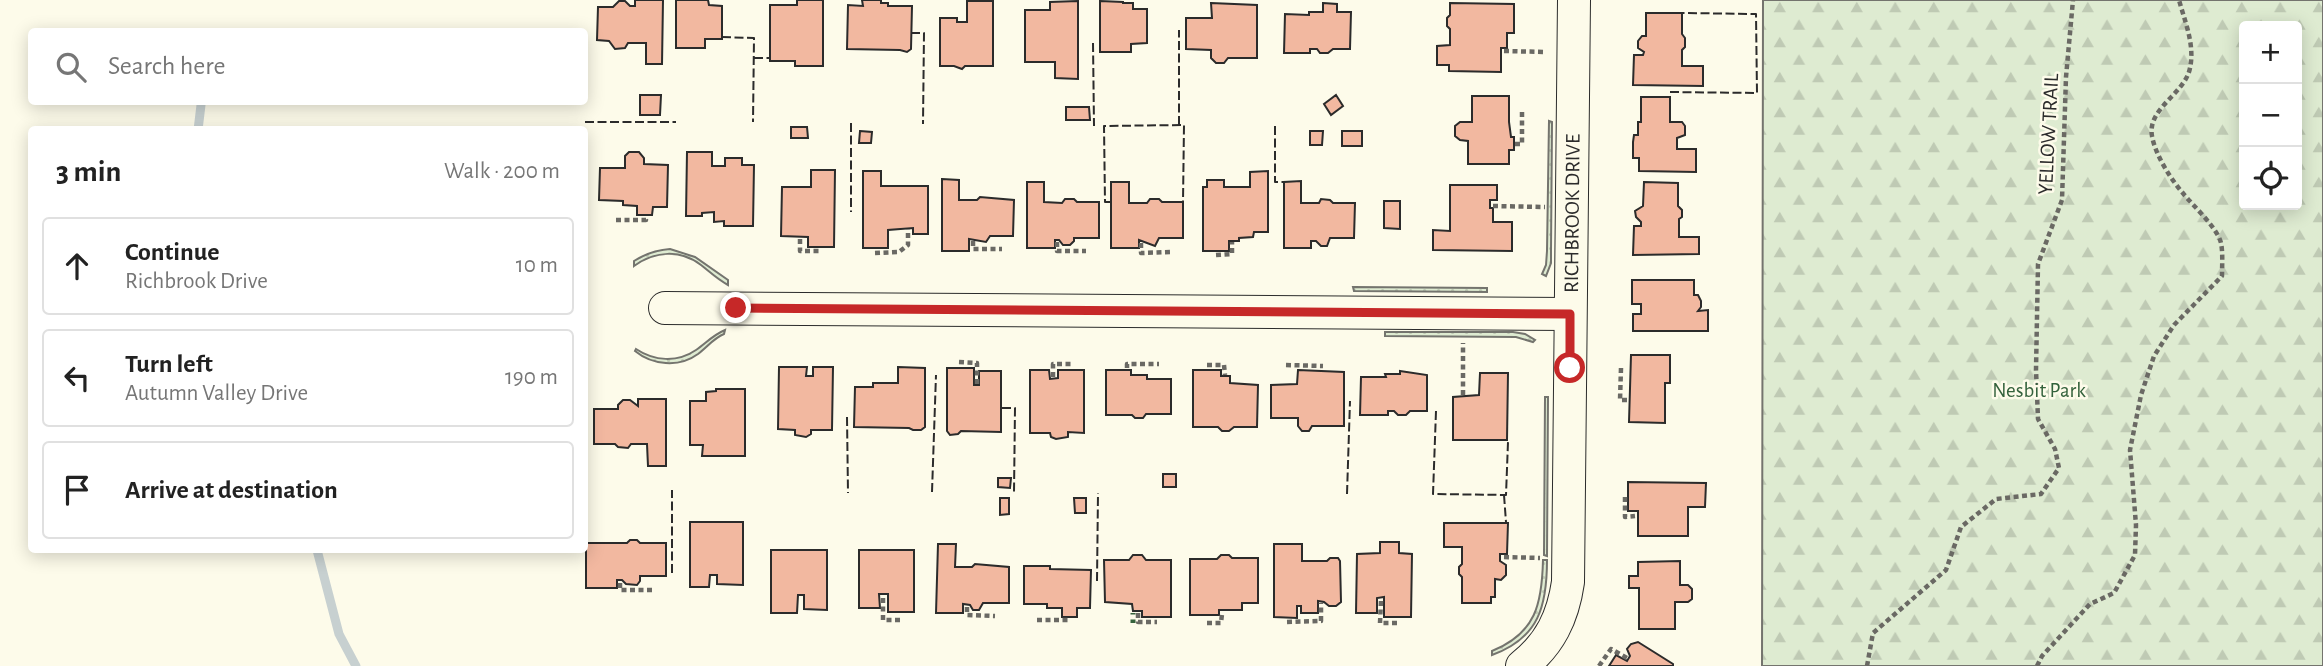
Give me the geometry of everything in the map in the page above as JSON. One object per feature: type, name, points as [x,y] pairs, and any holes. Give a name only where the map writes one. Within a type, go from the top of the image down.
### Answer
[{"type":"street","name":"RICHBROOK DRIVE","points":[[1522,666],[1552,635],[1565,602],[1569,582],[1574,0]]},
{"type":"street","points":[[665,308],[1570,314]]},
{"type":"path","name":"YELLOW TRAIL","points":[[1867,666],[1873,633],[1946,570],[1961,527],[1996,499],[2041,494],[2059,468],[2055,449],[2038,419],[2038,264],[2062,200],[2066,78],[2073,0]]},
{"type":"path","points":[[2037,666],[2042,656],[2090,604],[2114,593],[2135,555],[2136,525],[2130,450],[2141,395],[2154,356],[2174,325],[2222,276],[2220,242],[2202,215],[2180,190],[2155,148],[2151,132],[2157,113],[2179,91],[2190,71],[2192,47],[2179,0]]},
{"type":"path","points":[[1504,51],[1546,52]]},
{"type":"path","points":[[1515,144],[1522,144],[1522,112]]},
{"type":"path","points":[[1493,206],[1545,206]]},
{"type":"path","points":[[616,220],[646,220],[645,218]]},
{"type":"path","points":[[876,253],[899,252],[908,245],[908,229]]},
{"type":"path","points":[[800,239],[800,251],[821,251]]},
{"type":"path","points":[[973,241],[973,249],[1002,249]]},
{"type":"path","points":[[1056,242],[1057,251],[1086,251]]},
{"type":"path","points":[[1216,255],[1232,254],[1232,242]]},
{"type":"path","points":[[1141,243],[1141,253],[1171,252]]},
{"type":"path","points":[[1463,338],[1463,395]]},
{"type":"path","points":[[959,362],[977,363],[977,384]]},
{"type":"path","points":[[1054,377],[1053,364],[1071,364]]},
{"type":"path","points":[[1127,368],[1127,364],[1159,364]]},
{"type":"path","points":[[1207,365],[1224,365],[1224,374]]},
{"type":"path","points":[[1286,365],[1323,366]]},
{"type":"path","points":[[1621,368],[1620,400],[1627,400]]},
{"type":"path","points":[[1625,497],[1625,517],[1635,516]]},
{"type":"path","points":[[1504,557],[1540,558]]},
{"type":"path","points":[[620,583],[620,590],[653,590]]},
{"type":"path","points":[[883,598],[883,620],[900,620]]},
{"type":"path","points":[[1381,601],[1380,623],[1398,623]]},
{"type":"path","points":[[1287,621],[1321,621],[1321,603]]},
{"type":"path","points":[[967,607],[967,615],[995,616]]},
{"type":"path","points":[[1138,613],[1138,622],[1157,622]]},
{"type":"path","points":[[1207,623],[1222,623],[1222,614]]},
{"type":"path","points":[[1037,620],[1069,618]]},
{"type":"path","points":[[1600,666],[1611,649],[1627,658]]},
{"type":"green space","name":"Nesbit Park","points":[[1763,0],[2323,0],[2323,666],[1762,666]]},
{"type":"green space","points":[[1549,121],[1552,122],[1551,263],[1546,276],[1542,274],[1547,251]]},
{"type":"green space","points":[[670,249],[695,257],[728,280],[728,285],[693,260],[676,254],[650,257],[634,266],[634,261],[642,256]]},
{"type":"green space","points":[[1353,287],[1487,288],[1487,292],[1354,291]]},
{"type":"green space","points":[[725,330],[724,334],[698,354],[683,361],[657,362],[635,351],[636,349],[650,356],[673,359],[689,354]]},
{"type":"green space","points":[[1385,332],[1513,332],[1525,334],[1535,340],[1533,342],[1516,337],[1385,336]]},
{"type":"green space","points":[[1545,397],[1548,397],[1547,556],[1544,555]]},
{"type":"green space","points":[[1543,560],[1547,560],[1547,577],[1537,618],[1530,630],[1520,639],[1492,655],[1492,651],[1518,635],[1534,615],[1541,590]]},
{"type":"building","points":[[635,0],[663,0],[662,64],[646,64],[646,43],[628,43],[625,48],[615,49],[609,41],[597,40],[598,7],[613,7],[619,1],[635,6]]},
{"type":"building","points":[[676,0],[708,0],[709,5],[722,6],[722,39],[705,39],[705,48],[676,48]]},
{"type":"building","points":[[797,0],[823,0],[823,66],[795,66],[795,61],[770,61],[770,5],[797,5]]},
{"type":"building","points":[[862,0],[881,0],[881,3],[888,3],[888,6],[912,6],[911,49],[907,52],[847,49],[848,5],[863,6]]},
{"type":"building","points":[[967,1],[993,1],[993,66],[965,66],[962,69],[940,66],[940,18],[957,18],[957,22],[967,22]]},
{"type":"building","points":[[1078,1],[1078,79],[1055,78],[1055,62],[1025,62],[1025,10],[1050,10],[1050,2]]},
{"type":"building","points":[[1100,1],[1133,3],[1133,9],[1147,9],[1147,43],[1131,44],[1131,52],[1100,52]]},
{"type":"building","points":[[1211,3],[1257,5],[1257,58],[1228,58],[1224,63],[1216,63],[1211,58],[1211,50],[1186,49],[1186,18],[1212,18]]},
{"type":"building","points":[[1323,3],[1337,4],[1337,12],[1351,12],[1350,49],[1333,49],[1328,53],[1310,49],[1310,53],[1284,53],[1285,14],[1309,15],[1309,12],[1323,12]]},
{"type":"building","points":[[1450,3],[1514,4],[1514,33],[1507,33],[1507,48],[1501,48],[1501,72],[1449,71],[1449,65],[1437,65],[1437,46],[1450,45],[1447,18],[1450,15]]},
{"type":"building","points":[[1646,13],[1682,13],[1685,47],[1682,50],[1682,66],[1703,66],[1703,86],[1633,85],[1634,55],[1643,55],[1644,52],[1638,48],[1638,41],[1642,36],[1646,36]]},
{"type":"building","points":[[640,95],[661,95],[660,115],[640,115]]},
{"type":"building","points":[[1336,95],[1343,106],[1331,115],[1324,104]]},
{"type":"building","points":[[1472,96],[1509,96],[1509,122],[1511,137],[1514,137],[1514,150],[1509,150],[1509,164],[1468,164],[1468,141],[1455,136],[1455,126],[1460,122],[1472,122]]},
{"type":"building","points":[[1641,97],[1670,97],[1670,122],[1682,122],[1685,126],[1685,135],[1677,138],[1677,149],[1696,149],[1696,172],[1639,171],[1639,158],[1633,158],[1633,142],[1634,135],[1638,135],[1638,122],[1641,122]]},
{"type":"building","points":[[1066,107],[1089,107],[1090,120],[1066,120]]},
{"type":"building","points":[[791,127],[807,127],[808,138],[791,138]]},
{"type":"building","points":[[860,131],[872,132],[871,143],[859,143]]},
{"type":"building","points":[[1310,131],[1323,131],[1322,145],[1310,145]]},
{"type":"building","points":[[1342,131],[1362,131],[1362,146],[1342,146]]},
{"type":"building","points":[[629,152],[639,152],[644,158],[644,164],[668,165],[667,207],[653,207],[652,215],[637,215],[637,206],[623,205],[623,201],[599,200],[600,168],[625,168],[625,156]]},
{"type":"building","points":[[687,152],[712,152],[712,166],[725,166],[725,158],[742,158],[742,165],[754,165],[753,226],[724,226],[724,221],[714,222],[714,212],[702,213],[702,216],[686,216]]},
{"type":"building","points":[[811,170],[835,170],[834,247],[808,247],[808,237],[781,236],[782,187],[811,187]]},
{"type":"building","points":[[863,171],[881,171],[881,186],[928,186],[928,234],[913,234],[913,228],[888,230],[888,248],[863,248]]},
{"type":"building","points":[[1268,171],[1268,232],[1254,232],[1253,237],[1229,241],[1229,251],[1203,251],[1203,187],[1207,187],[1207,180],[1224,180],[1224,187],[1250,187],[1250,172]]},
{"type":"building","points":[[942,179],[959,180],[959,200],[977,200],[980,197],[1014,200],[1013,236],[990,236],[986,242],[969,239],[969,251],[942,251]]},
{"type":"building","points":[[1301,181],[1301,203],[1319,203],[1321,199],[1333,203],[1355,203],[1354,238],[1330,238],[1327,246],[1311,241],[1311,248],[1284,248],[1284,182]]},
{"type":"building","points":[[1027,182],[1044,182],[1044,202],[1062,203],[1065,199],[1074,199],[1077,202],[1099,202],[1099,238],[1074,238],[1070,245],[1063,245],[1059,240],[1055,240],[1055,248],[1027,248]]},
{"type":"building","points":[[1111,182],[1129,182],[1129,203],[1147,203],[1150,199],[1183,202],[1183,238],[1159,238],[1155,246],[1139,240],[1139,248],[1111,248]]},
{"type":"building","points":[[1644,182],[1678,183],[1678,206],[1682,210],[1679,237],[1699,237],[1699,254],[1633,255],[1634,226],[1641,226],[1635,211],[1643,206]]},
{"type":"building","points":[[1450,185],[1497,185],[1497,200],[1490,200],[1493,222],[1512,222],[1512,251],[1433,250],[1433,230],[1450,231]]},
{"type":"building","points":[[1384,201],[1400,201],[1400,229],[1384,228]]},
{"type":"building","points":[[1632,280],[1694,280],[1694,295],[1698,295],[1701,301],[1698,311],[1708,310],[1708,331],[1633,331],[1633,314],[1641,314],[1641,304],[1632,304]]},
{"type":"building","points":[[1631,355],[1670,355],[1670,383],[1665,383],[1665,423],[1629,422]]},
{"type":"building","points":[[779,367],[807,367],[806,376],[813,376],[813,367],[833,367],[832,430],[811,430],[811,434],[806,437],[795,435],[795,430],[778,429]]},
{"type":"building","points":[[898,367],[925,368],[925,427],[913,430],[854,427],[855,387],[873,387],[873,383],[898,383]]},
{"type":"building","points":[[947,368],[974,368],[974,385],[979,385],[979,371],[1001,371],[1001,432],[961,431],[950,435],[947,431]]},
{"type":"building","points":[[1030,370],[1049,370],[1050,379],[1058,378],[1058,370],[1084,370],[1084,433],[1068,432],[1068,437],[1056,439],[1051,437],[1050,433],[1030,433]]},
{"type":"building","points":[[1106,370],[1131,370],[1131,375],[1147,375],[1147,379],[1171,379],[1171,414],[1146,414],[1143,418],[1135,418],[1132,415],[1106,415]]},
{"type":"building","points":[[1193,370],[1221,370],[1221,376],[1230,376],[1230,383],[1258,385],[1257,427],[1234,427],[1229,431],[1222,431],[1218,427],[1193,427]]},
{"type":"building","points":[[1298,370],[1344,372],[1344,426],[1312,426],[1309,431],[1302,431],[1298,426],[1298,418],[1271,418],[1271,385],[1297,384]]},
{"type":"building","points":[[1400,371],[1427,375],[1427,411],[1410,411],[1406,415],[1388,411],[1388,415],[1360,415],[1361,377],[1386,377],[1385,374],[1400,374]]},
{"type":"building","points":[[1480,373],[1508,373],[1507,440],[1453,440],[1453,397],[1479,395]]},
{"type":"building","points":[[716,389],[745,389],[745,456],[702,456],[703,445],[690,445],[690,401],[706,401],[706,392]]},
{"type":"building","points":[[638,399],[666,399],[666,466],[648,466],[647,444],[631,444],[628,448],[615,444],[594,444],[594,409],[618,409],[623,400],[630,400],[638,406]]},
{"type":"building","points":[[1163,474],[1176,474],[1176,487],[1163,487]]},
{"type":"building","points":[[998,478],[1011,478],[1010,488],[998,487]]},
{"type":"building","points":[[1628,482],[1706,483],[1705,507],[1688,507],[1688,536],[1638,536],[1638,511],[1628,511]]},
{"type":"building","points":[[1000,498],[1009,498],[1009,514],[1000,515]]},
{"type":"building","points":[[1074,498],[1086,498],[1086,513],[1075,513]]},
{"type":"building","points":[[690,522],[743,522],[743,585],[717,584],[717,575],[710,575],[709,587],[690,587]]},
{"type":"building","points":[[1444,523],[1508,523],[1507,554],[1500,554],[1500,561],[1506,565],[1506,575],[1501,580],[1495,579],[1495,597],[1491,597],[1491,603],[1462,603],[1462,577],[1459,567],[1462,564],[1462,547],[1444,547]]},
{"type":"building","points":[[637,540],[640,543],[666,543],[666,576],[640,576],[637,585],[617,580],[617,588],[586,588],[588,543],[627,543]]},
{"type":"building","points":[[1380,542],[1399,542],[1399,553],[1412,554],[1411,617],[1384,617],[1384,597],[1377,598],[1377,613],[1356,613],[1357,554],[1380,553]]},
{"type":"building","points":[[938,544],[956,544],[955,567],[972,567],[975,564],[1009,567],[1009,603],[983,603],[979,610],[973,610],[970,605],[963,604],[963,613],[936,613]]},
{"type":"building","points":[[1274,544],[1302,544],[1302,561],[1338,558],[1341,602],[1336,606],[1329,606],[1318,601],[1318,613],[1301,613],[1301,606],[1297,606],[1297,618],[1274,617]]},
{"type":"building","points":[[771,550],[827,550],[827,610],[804,609],[804,595],[798,595],[797,613],[771,613]]},
{"type":"building","points":[[859,550],[914,550],[914,612],[888,612],[888,594],[879,594],[880,608],[859,608]]},
{"type":"building","points":[[1133,555],[1142,555],[1146,560],[1171,560],[1171,617],[1142,617],[1142,611],[1133,611],[1132,604],[1105,602],[1104,560],[1129,560]]},
{"type":"building","points":[[1221,555],[1229,555],[1232,558],[1258,558],[1258,603],[1242,603],[1242,610],[1219,610],[1219,615],[1190,615],[1190,559],[1217,559]]},
{"type":"building","points":[[1680,561],[1680,585],[1688,585],[1692,589],[1692,599],[1688,602],[1675,602],[1675,629],[1639,629],[1639,588],[1629,588],[1629,576],[1638,576],[1638,562]]},
{"type":"building","points":[[1024,566],[1091,570],[1090,608],[1077,608],[1077,617],[1062,617],[1062,608],[1047,608],[1047,604],[1024,604]]},
{"type":"building","points":[[1638,642],[1673,666],[1609,666],[1616,655],[1627,661],[1630,656],[1627,649]]},
{"type":"waterway","points":[[198,126],[201,105]]},
{"type":"waterway","points":[[318,553],[339,634],[356,666]]},
{"type":"hedge","points":[[1133,613],[1133,623]]},
{"type":"fence","points":[[1670,92],[1757,93],[1756,14],[1682,13]]},
{"type":"fence","points":[[1179,30],[1179,125]]},
{"type":"fence","points":[[911,33],[924,33],[923,124]]},
{"type":"fence","points":[[722,37],[754,38],[753,122]]},
{"type":"fence","points":[[1093,43],[1094,126]]},
{"type":"fence","points":[[754,58],[770,58]]},
{"type":"fence","points":[[585,122],[676,122]]},
{"type":"fence","points":[[851,123],[851,212]]},
{"type":"fence","points":[[1111,202],[1105,202],[1104,126],[1184,125],[1183,202]]},
{"type":"fence","points":[[1275,126],[1275,182],[1284,182]]},
{"type":"fence","points":[[932,492],[936,375]]},
{"type":"fence","points":[[1347,494],[1350,401]]},
{"type":"fence","points":[[1002,408],[1015,408],[1014,492]]},
{"type":"fence","points":[[1436,411],[1433,494],[1506,495],[1508,442]]},
{"type":"fence","points":[[847,417],[848,493]]},
{"type":"fence","points":[[672,490],[672,573]]},
{"type":"fence","points":[[1097,581],[1098,493]]},
{"type":"fence","points":[[1504,495],[1506,522]]},
{"type":"route","points":[[736,308],[1570,314],[1570,368]]}]
